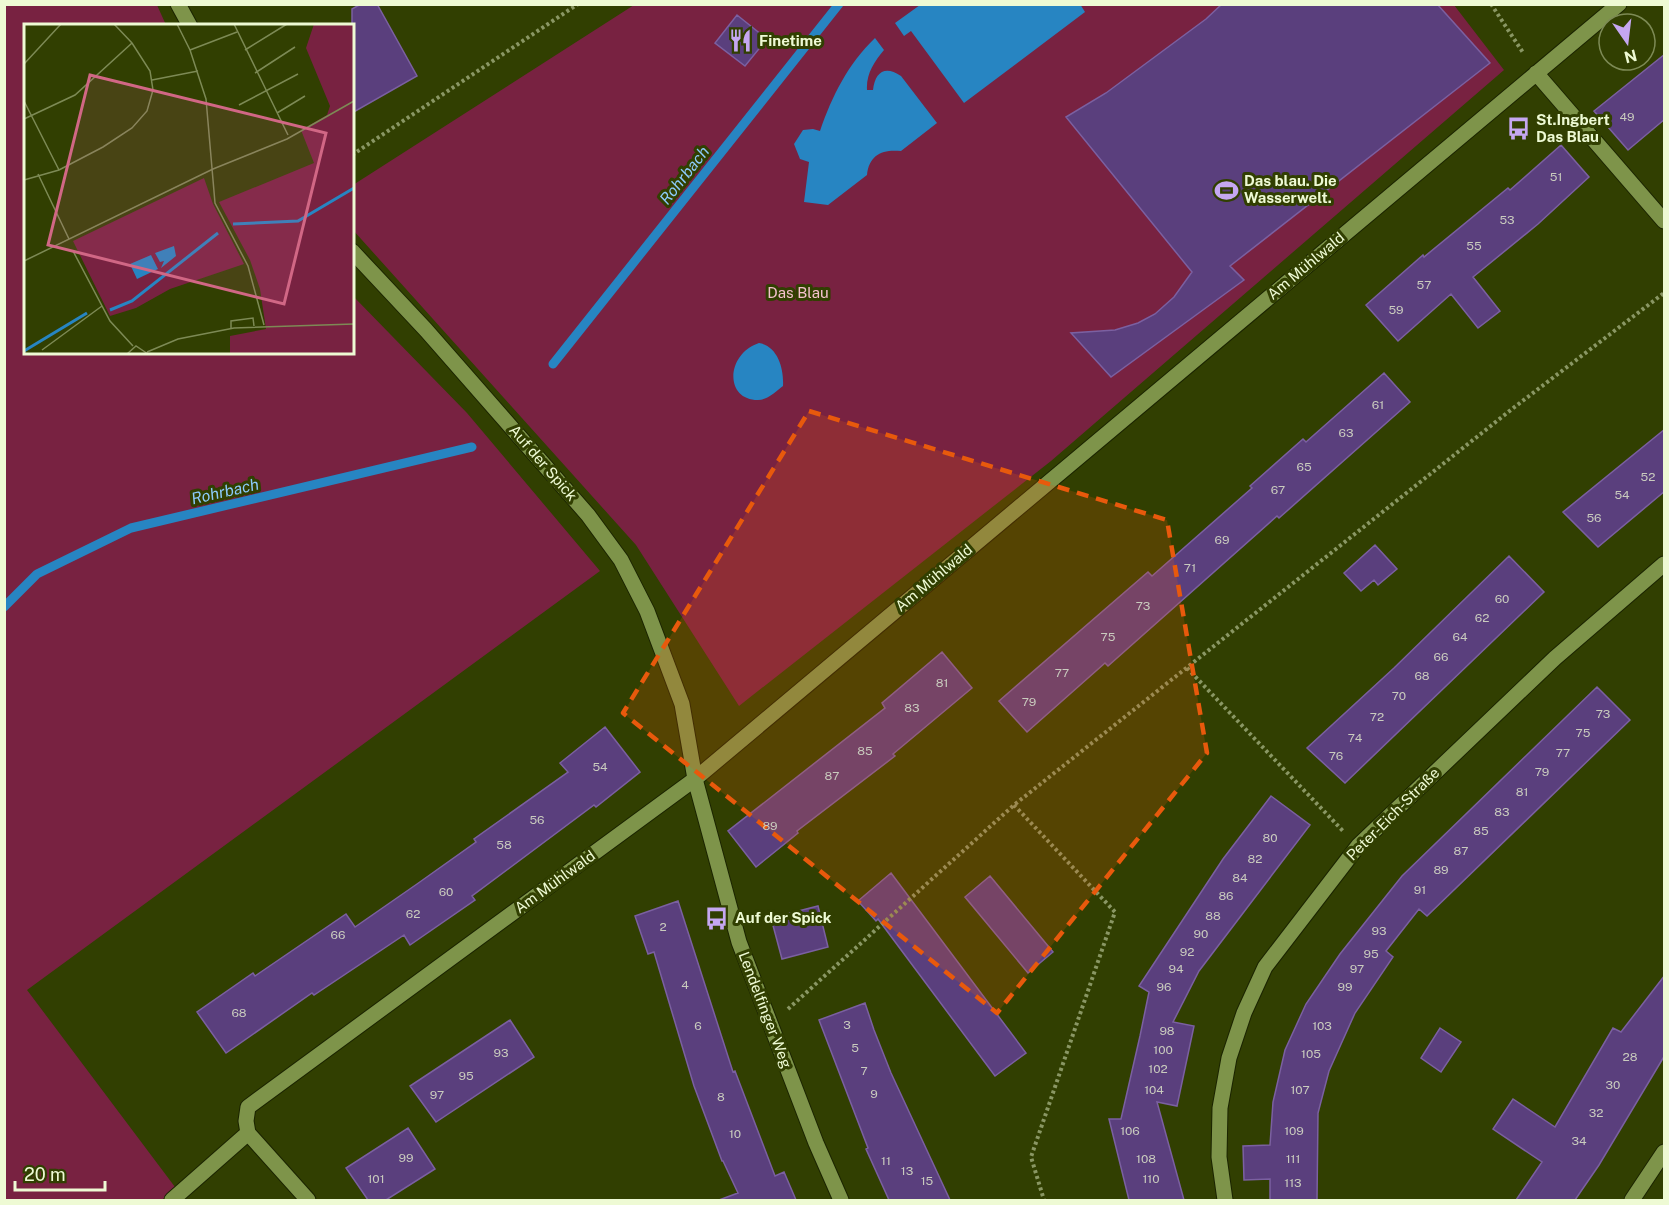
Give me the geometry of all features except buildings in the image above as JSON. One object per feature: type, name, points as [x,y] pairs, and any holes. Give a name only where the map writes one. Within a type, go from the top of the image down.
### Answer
[{"type":"street","points":[[178,4],[189,24]]},
{"type":"street","name":"Am Mühlwald","points":[[248,1134],[246,1121],[248,1107],[695,779],[1619,4]]},
{"type":"street","points":[[1536,73],[1665,221]]},
{"type":"street","name":"Auf der Spick","points":[[354,253],[426,330],[588,515],[621,560],[647,611],[682,704],[695,779]]},
{"type":"street","name":"Peter-Eich-Straße","points":[[1225,1200],[1219,1157],[1220,1108],[1229,1058],[1244,1013],[1265,967],[1358,846],[1555,658],[1665,564]]},
{"type":"street","name":"Lendelfinger Weg","points":[[695,779],[739,942],[816,1143],[841,1200]]},
{"type":"street","points":[[172,1200],[248,1134],[308,1200]]},
{"type":"street","points":[[1632,1200],[1665,1152]]},
{"type":"path","points":[[354,154],[578,4]]},
{"type":"path","points":[[1491,4],[1536,73]]},
{"type":"path","points":[[770,1026],[1014,805],[1512,409],[1665,293]]},
{"type":"path","points":[[1187,668],[1358,846]]},
{"type":"path","points":[[1014,805],[1115,912],[1031,1157],[1044,1200]]},
{"type":"highlighted area","points":[[809,411],[1167,520],[1207,753],[997,1013],[623,713]]},
{"type":"green space","points":[[5,5],[157,5],[166,24],[24,24],[24,354],[354,354],[354,297],[467,413],[600,571],[27,990],[175,1187],[162,1200],[5,1200]]},
{"type":"green space","name":"Das Blau","points":[[634,5],[1454,5],[1504,70],[1051,461],[739,706],[636,545],[354,231],[354,184]]},
{"type":"water","points":[[1080,4],[1085,12],[964,103],[911,31],[904,36],[895,23],[920,5]]},
{"type":"water","points":[[875,38],[884,50],[871,68],[867,90],[873,90],[876,79],[882,72],[895,73],[901,76],[937,123],[901,151],[882,152],[874,158],[867,175],[828,205],[804,202],[809,162],[800,159],[794,144],[803,130],[820,131],[842,81],[865,48]]},
{"type":"water","points":[[759,343],[766,345],[775,353],[781,366],[783,386],[762,400],[747,398],[739,393],[733,376],[740,357]]},
{"type":"waterway","name":"Rohrbach","points":[[553,364],[839,4]]},
{"type":"waterway","name":"Rohrbach","points":[[4,607],[37,574],[131,528],[472,447]]},
{"type":"place","name":"Finetime","points":[[741,41]]},
{"type":"place","name":"St.Ingbert Das Blau","points":[[1518,129]]},
{"type":"place","name":"Das blau. Die Wasserwelt.","points":[[1226,190]]},
{"type":"place","name":"Auf der Spick","points":[[717,918]]}]
